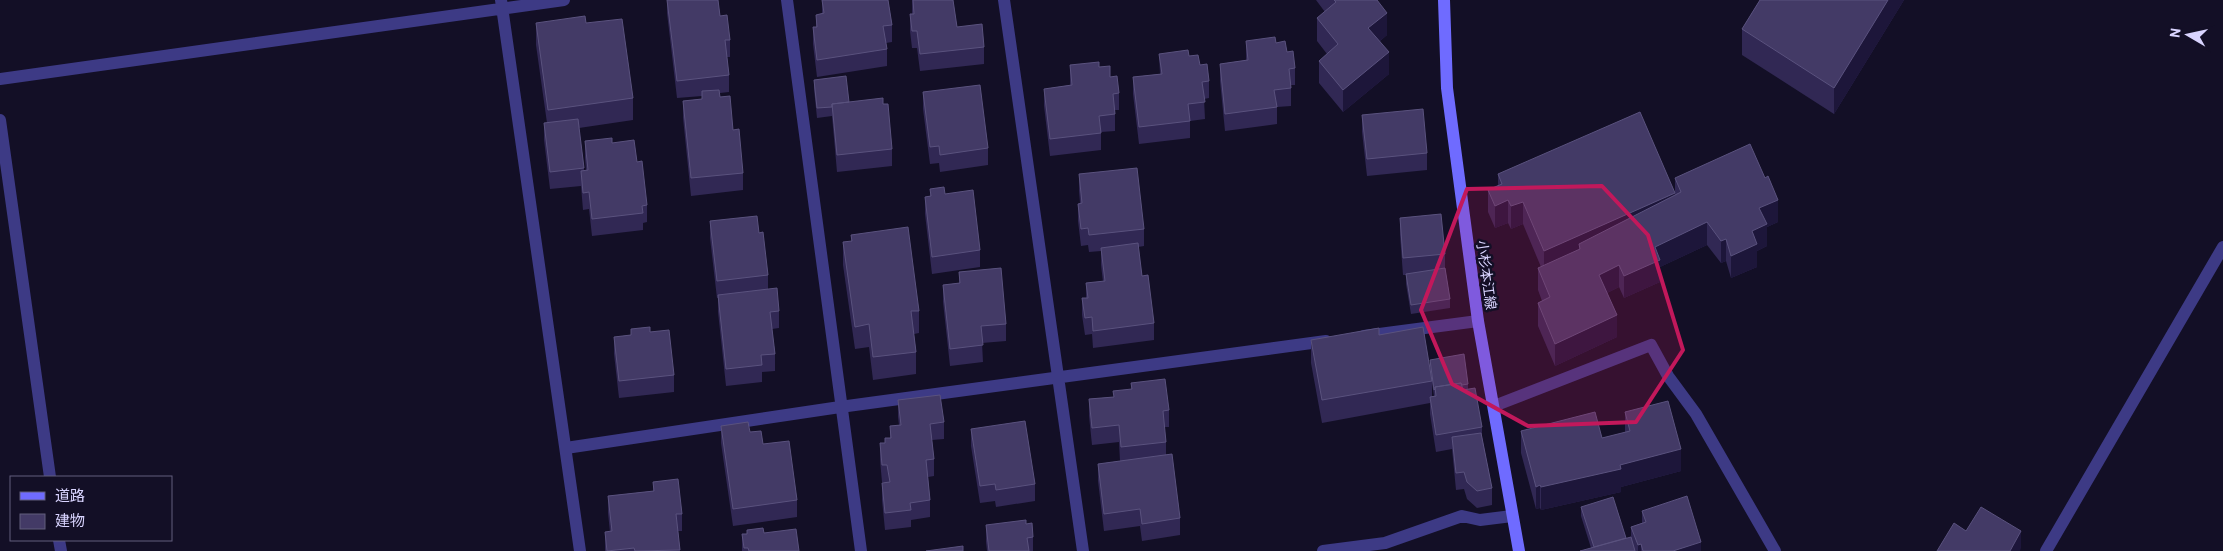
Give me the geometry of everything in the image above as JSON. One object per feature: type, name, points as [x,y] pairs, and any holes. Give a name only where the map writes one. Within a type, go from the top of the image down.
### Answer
[{"type":"main road","name":"小杉本江線","points":[[1444,0],[1447,88],[1478,321],[1519,551]]},
{"type":"street","points":[[0,79],[501,4],[564,0]]},
{"type":"street","points":[[787,0],[840,407],[861,551]]},
{"type":"street","points":[[1004,0],[1083,551]]},
{"type":"street","points":[[501,4],[580,551]]},
{"type":"street","points":[[0,120],[50,476]]},
{"type":"street","points":[[2046,551],[2223,247]]},
{"type":"street","points":[[566,448],[840,407],[1478,321]]},
{"type":"street","points":[[1494,406],[1651,345],[1668,376],[1696,414],[1776,549]]},
{"type":"street","points":[[1322,551],[1385,543],[1462,516],[1480,520],[1512,516]]},
{"type":"highlighted area","points":[[1602,186],[1648,235],[1683,350],[1636,422],[1528,426],[1452,384],[1421,310],[1467,189]]},
{"type":"building","points":[[667,0],[718,0],[720,16],[727,15],[730,40],[725,40],[729,75],[677,81]]},
{"type":"building","points":[[822,0],[888,0],[892,25],[883,26],[887,49],[817,60],[813,27],[817,27],[816,15],[824,13]]},
{"type":"building","points":[[913,0],[953,0],[957,27],[982,24],[984,47],[920,54],[917,31],[912,31],[910,14],[914,14]]},
{"type":"building","points":[[1334,0],[1377,0],[1387,13],[1368,28],[1389,52],[1343,90],[1319,61],[1338,44],[1317,18],[1336,2]]},
{"type":"building","points":[[1760,0],[1888,0],[1834,88],[1742,29]]},
{"type":"building","points":[[585,16],[586,23],[622,19],[633,98],[548,110],[536,23]]},
{"type":"building","points":[[1275,37],[1276,43],[1285,41],[1287,52],[1293,51],[1295,68],[1289,69],[1291,88],[1274,90],[1277,107],[1225,114],[1220,64],[1248,60],[1246,41]]},
{"type":"building","points":[[1188,50],[1189,56],[1198,55],[1200,65],[1207,64],[1209,81],[1202,82],[1205,102],[1188,104],[1190,121],[1139,127],[1133,77],[1162,74],[1159,54]]},
{"type":"building","points":[[1099,62],[1099,67],[1110,66],[1110,77],[1117,76],[1119,93],[1113,94],[1115,114],[1099,116],[1101,133],[1050,139],[1044,89],[1072,85],[1070,65]]},
{"type":"building","points":[[846,76],[849,102],[832,104],[832,107],[817,108],[814,80]]},
{"type":"building","points":[[980,85],[988,148],[940,155],[939,146],[930,147],[923,92]]},
{"type":"building","points":[[719,90],[720,97],[730,96],[733,130],[739,129],[743,173],[691,178],[683,101],[702,99],[702,91]]},
{"type":"building","points":[[883,98],[883,104],[888,104],[892,149],[837,155],[832,104]]},
{"type":"building","points":[[1423,109],[1427,153],[1367,159],[1362,115]]},
{"type":"building","points":[[1640,112],[1675,193],[1544,251],[1523,202],[1511,206],[1508,200],[1495,206],[1488,190],[1502,184],[1498,174]]},
{"type":"building","points":[[578,119],[584,168],[550,172],[544,123]]},
{"type":"building","points":[[612,138],[612,143],[634,140],[637,162],[642,161],[647,205],[642,206],[643,213],[592,219],[589,192],[583,193],[581,171],[588,170],[585,141]]},
{"type":"building","points":[[1750,144],[1765,178],[1768,176],[1778,200],[1759,208],[1767,224],[1752,231],[1757,244],[1731,256],[1726,239],[1721,241],[1707,222],[1655,247],[1660,260],[1624,276],[1619,265],[1599,275],[1617,315],[1555,344],[1538,303],[1550,297],[1538,268],[1580,249],[1579,244],[1681,192],[1675,178]]},
{"type":"building","points":[[1137,168],[1144,229],[1089,235],[1088,228],[1081,229],[1078,204],[1082,203],[1079,174]]},
{"type":"building","points":[[944,187],[945,194],[973,190],[980,250],[932,257],[925,197],[931,196],[930,189]]},
{"type":"building","points":[[1441,214],[1445,254],[1403,258],[1400,218]]},
{"type":"building","points":[[757,216],[759,233],[763,232],[768,275],[717,281],[710,221]]},
{"type":"building","points":[[908,227],[919,311],[911,311],[916,352],[873,357],[869,324],[855,327],[843,242],[852,241],[851,235]]},
{"type":"building","points":[[1138,243],[1142,276],[1148,275],[1154,323],[1093,331],[1092,317],[1085,318],[1082,298],[1088,298],[1086,283],[1105,281],[1101,248]]},
{"type":"building","points":[[1001,268],[1006,324],[981,326],[983,345],[950,349],[943,285],[960,283],[959,272]]},
{"type":"building","points":[[1445,268],[1450,299],[1411,305],[1406,274]]},
{"type":"building","points":[[777,288],[779,311],[770,312],[775,354],[761,355],[762,365],[726,369],[718,295]]},
{"type":"building","points":[[650,327],[650,332],[669,330],[674,375],[619,381],[614,337],[631,335],[631,329]]},
{"type":"building","points":[[1423,327],[1432,381],[1322,400],[1311,340],[1379,328],[1379,335]]},
{"type":"building","points":[[1464,354],[1468,384],[1462,385],[1461,383],[1435,387],[1434,390],[1430,360]]},
{"type":"building","points":[[1165,379],[1169,410],[1163,411],[1166,442],[1121,447],[1119,425],[1092,428],[1089,399],[1114,397],[1113,391],[1132,389],[1131,383]]},
{"type":"building","points":[[1461,383],[1463,390],[1475,388],[1482,427],[1436,435],[1430,397],[1436,396],[1435,387]]},
{"type":"building","points":[[940,395],[944,422],[930,424],[934,459],[926,460],[930,500],[910,503],[911,510],[885,513],[882,483],[890,482],[887,465],[882,465],[880,443],[885,443],[885,438],[891,438],[890,426],[901,425],[898,400]]},
{"type":"building","points":[[1668,401],[1681,449],[1620,465],[1621,469],[1536,487],[1521,431],[1595,412],[1602,438],[1630,431],[1625,412]]},
{"type":"building","points":[[1025,421],[1035,484],[996,490],[995,484],[980,486],[971,429]]},
{"type":"building","points":[[748,422],[750,432],[761,431],[763,444],[789,441],[797,500],[733,509],[721,426]]},
{"type":"building","points":[[1481,433],[1492,488],[1477,491],[1467,482],[1464,472],[1456,473],[1452,437]]},
{"type":"building","points":[[1172,454],[1180,518],[1142,524],[1140,509],[1104,514],[1098,464]]},
{"type":"building","points":[[678,479],[682,514],[676,514],[680,550],[635,551],[634,548],[607,551],[605,532],[612,531],[608,496],[654,491],[653,482]]},
{"type":"building","points":[[1687,496],[1701,542],[1673,551],[1643,551],[1641,544],[1638,545],[1631,527],[1646,522],[1642,511]]},
{"type":"building","points":[[1613,497],[1626,538],[1594,547],[1581,507]]},
{"type":"building","points":[[1981,507],[2021,531],[2010,551],[1937,551],[1954,523],[1966,531]]},
{"type":"building","points":[[1026,520],[1026,524],[1032,523],[1033,537],[1027,538],[1029,551],[989,551],[986,525]]},
{"type":"building","points":[[763,528],[764,533],[796,529],[799,551],[749,551],[748,548],[744,548],[742,534],[747,534],[747,530]]},
{"type":"building","points":[[1631,537],[1635,551],[1580,551]]},
{"type":"building","points":[[963,546],[963,551],[926,551]]}]
